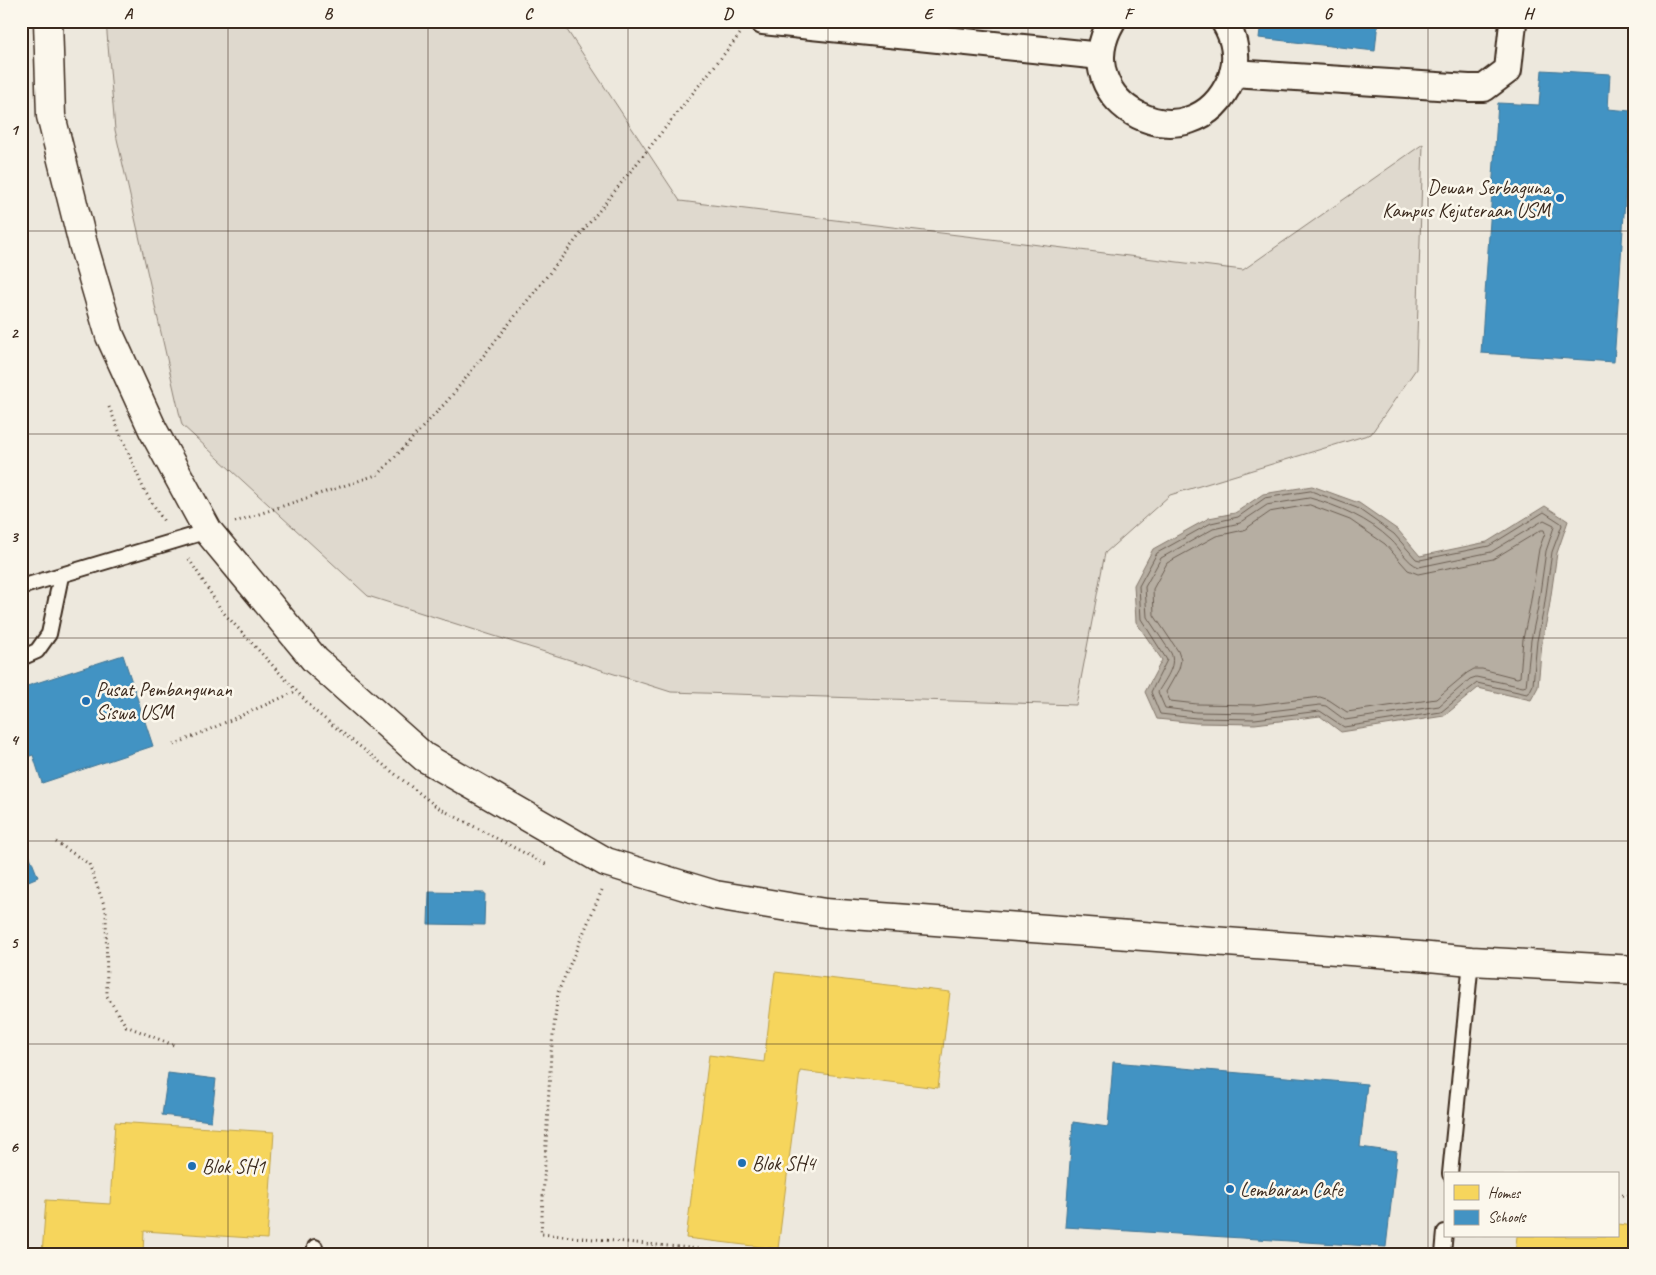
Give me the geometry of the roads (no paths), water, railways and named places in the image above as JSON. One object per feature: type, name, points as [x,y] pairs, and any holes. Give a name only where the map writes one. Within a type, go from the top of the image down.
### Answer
[{"type":"street","points":[[48,21],[51,116],[83,244],[110,336],[153,430],[208,531],[315,660],[424,757],[606,862],[715,895],[825,913],[1471,961],[1635,970]]},
{"type":"street","points":[[1112,21],[1105,34],[1101,56],[1104,77],[1114,96],[1129,112],[1148,121],[1170,124],[1192,120],[1210,109],[1225,93],[1233,73],[1236,51],[1230,30],[1224,21]]},
{"type":"street","points":[[754,25],[804,23],[1101,56]]},
{"type":"street","points":[[1233,73],[1484,88],[1508,70],[1513,23]]},
{"type":"lane","points":[[21,587],[208,531]]},
{"type":"lane","points":[[21,658],[38,651],[49,634],[61,576]]},
{"type":"lane","points":[[1450,1172],[1471,961]]},
{"type":"lane","points":[[1443,1254],[1444,1238]]},
{"type":"water","points":[[1312,486],[1359,503],[1398,530],[1420,556],[1487,542],[1545,506],[1568,521],[1557,553],[1542,642],[1538,687],[1531,700],[1478,688],[1444,716],[1341,732],[1320,716],[1255,724],[1196,723],[1157,719],[1145,692],[1162,660],[1136,622],[1134,585],[1153,549],[1209,518],[1235,513],[1263,494]]},
{"type":"place","name":"Dewan Serbaguna Kampus Kejuteraan USM","points":[[1560,198]]},
{"type":"place","name":"Pusat Pembangunan Siswa USM","points":[[86,701]]},
{"type":"place","name":"Blok SH4","points":[[742,1163]]},
{"type":"place","name":"Blok SH1","points":[[192,1166]]},
{"type":"place","name":"Lembaran Cafe","points":[[1230,1189]]}]
